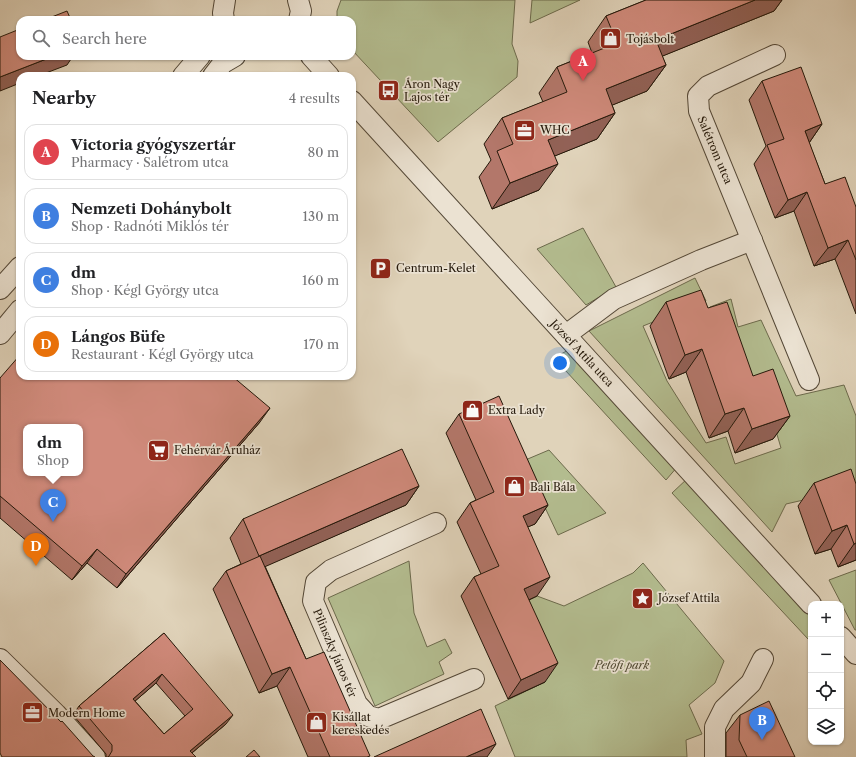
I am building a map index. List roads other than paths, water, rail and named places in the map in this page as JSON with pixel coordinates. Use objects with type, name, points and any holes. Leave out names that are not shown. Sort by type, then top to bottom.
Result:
[{"type":"street","points":[[224,16],[226,0]]},
{"type":"street","name":"Salétrom utca","points":[[774,55],[708,86],[698,96],[698,111],[809,380]]},
{"type":"street","points":[[186,72],[197,60]]},
{"type":"street","points":[[216,72],[223,63],[228,60]]},
{"type":"street","points":[[315,60],[325,72]]},
{"type":"street","name":"József Attila utca","points":[[356,105],[808,601]]},
{"type":"street","points":[[566,335],[614,299],[694,263],[752,240]]},
{"type":"street","points":[[0,289],[16,271]]},
{"type":"street","points":[[0,334],[16,315]]},
{"type":"street","name":"Pilinszky János tér","points":[[436,523],[331,570],[316,582],[313,601],[357,704],[368,716],[379,719],[474,679]]},
{"type":"street","points":[[844,640],[856,654]]},
{"type":"street","points":[[0,659],[56,714],[95,757]]},
{"type":"street","points":[[715,757],[715,727],[724,709],[751,683],[763,659]]},
{"type":"place","name":"Tojásbolt","points":[[610,39]]},
{"type":"place","name":"Victoria gyógyszertár","points":[[583,81]]},
{"type":"place","name":"Áron Nagy Lajos tér","points":[[389,90]]},
{"type":"place","name":"WHC","points":[[525,130]]},
{"type":"place","name":"Centrum-Kelet","points":[[380,268]]},
{"type":"place","name":"Extra Lady","points":[[472,410]]},
{"type":"place","name":"Fehérvár Áruház","points":[[158,450]]},
{"type":"place","name":"Bali Bála","points":[[515,487]]},
{"type":"place","name":"dm","points":[[53,522]]},
{"type":"place","name":"Lángos Büfe","points":[[36,566]]},
{"type":"place","name":"József Attila","points":[[642,598]]},
{"type":"place","name":"Modern Home","points":[[33,713]]},
{"type":"place","name":"Kisállat kereskedés","points":[[316,723]]},
{"type":"place","name":"Nemzeti Dohánybolt","points":[[762,740]]},
{"type":"park label","name":"Petőfi park","points":[[622,665]]}]
